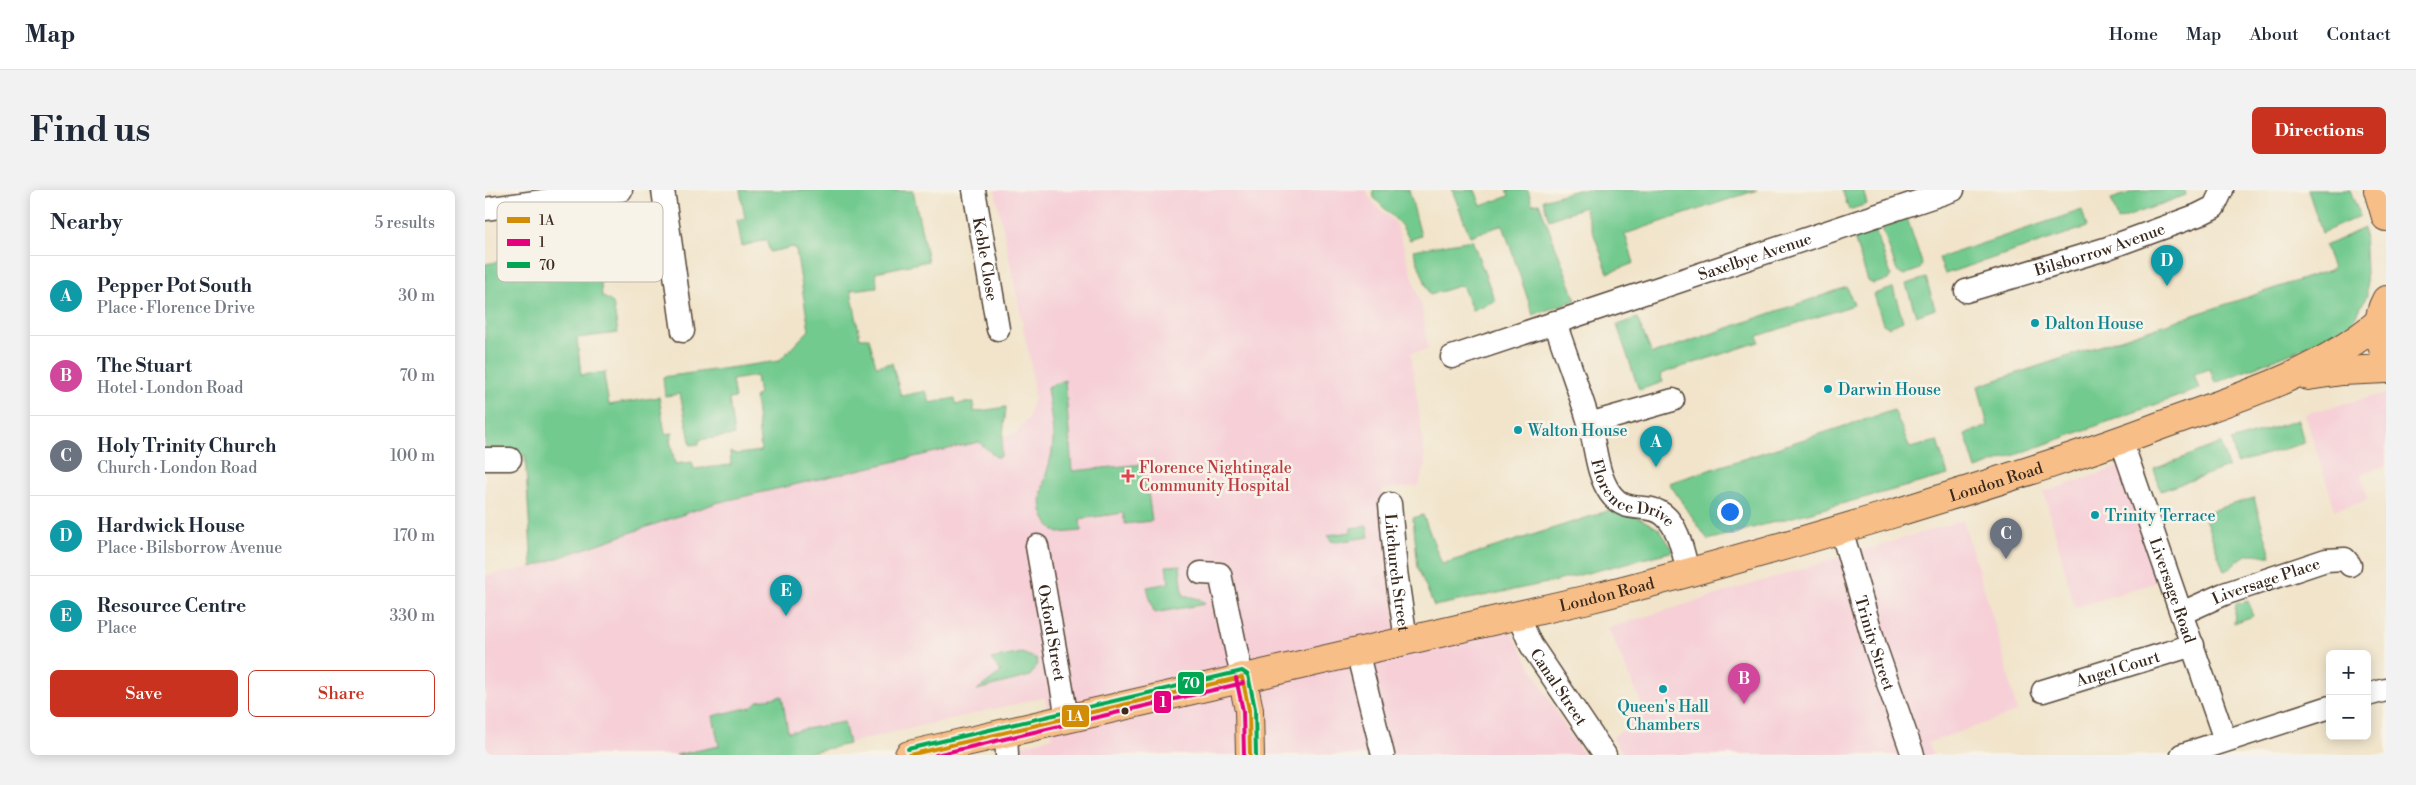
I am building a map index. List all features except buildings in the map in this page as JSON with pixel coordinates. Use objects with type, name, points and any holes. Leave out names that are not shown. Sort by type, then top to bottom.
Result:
[{"type":"main road","points":[[2378,190],[2386,217]]},
{"type":"main road","points":[[2383,311],[2380,338],[2386,356]]},
{"type":"main road","name":"London Road","points":[[909,755],[1007,744],[1067,718],[1518,616],[1689,574],[1991,484],[2121,440],[2289,379],[2349,346],[2383,311]]},
{"type":"main road","name":"London Road","points":[[2289,379],[2343,371],[2386,369]]},
{"type":"main road","points":[[1242,677],[1249,710],[1249,755]]},
{"type":"street","points":[[539,202],[621,190]]},
{"type":"street","points":[[663,190],[683,331]]},
{"type":"street","name":"Keble Close","points":[[974,190],[998,329]]},
{"type":"street","name":"Saxelbye Avenue","points":[[1452,357],[1953,190]]},
{"type":"street","name":"Bilsborrow Avenue","points":[[1966,292],[2105,249],[2198,215],[2213,206],[2222,190]]},
{"type":"street","name":"Florence Drive","points":[[1555,322],[1589,424],[1600,471],[1609,492],[1618,502],[1631,508],[1663,513],[1674,526],[1689,574]]},
{"type":"street","points":[[1589,424],[1673,400]]},
{"type":"street","name":"Liversage Road","points":[[2121,440],[2193,645],[2220,746]]},
{"type":"street","points":[[485,459],[510,458]]},
{"type":"street","name":"Litchurch Street","points":[[1390,504],[1396,571],[1406,640]]},
{"type":"street","name":"Trinity Street","points":[[1841,529],[1876,649],[1913,755]]},
{"type":"street","name":"Oxford Street","points":[[1037,546],[1067,718]]},
{"type":"street","name":"Liversage Place","points":[[2182,613],[2224,594],[2326,560],[2345,559],[2351,565]]},
{"type":"street","points":[[1201,573],[1220,574],[1242,677]]},
{"type":"street","name":"Canal Street","points":[[1518,616],[1531,645],[1605,755]]},
{"type":"street","name":"Angel Court","points":[[2043,691],[2193,645]]},
{"type":"street","points":[[1357,651],[1383,755]]},
{"type":"street","points":[[2371,694],[2386,690]]},
{"type":"street","points":[[2182,755],[2220,746],[2326,708]]},
{"type":"shaded area","name":"Florence Nightingale Community Hospital","points":[[995,190],[1367,190],[1367,194],[1378,208],[1396,223],[1422,308],[1428,350],[1411,353],[1426,465],[1418,486],[1382,490],[1399,654],[1510,630],[1567,730],[1584,755],[1020,755],[1018,747],[1053,737],[1045,697],[797,755],[485,755],[485,576],[532,567],[716,503],[1016,433],[1028,418],[1034,397],[1031,365]]},
{"type":"shaded area","points":[[2386,393],[2386,466],[2361,474],[2368,500],[2335,510],[2305,414]]},
{"type":"shaded area","points":[[2126,465],[2164,580],[2075,608],[2044,492]]},
{"type":"shaded area","points":[[1963,520],[1999,638],[2017,712],[1927,743],[1934,755],[1624,755],[1612,737],[1630,726],[1625,715],[1642,705],[1608,628]]},
{"type":"green space","points":[[740,190],[913,191],[928,261],[876,272],[877,287],[851,290],[860,338],[869,338],[876,366],[892,363],[901,396],[926,391],[930,403],[955,398],[956,404],[974,402],[974,412],[1006,407],[1001,456],[996,457],[979,442],[716,503],[532,567],[525,455],[510,459],[485,457],[485,264],[497,262],[497,282],[601,282],[602,296],[613,303],[618,333],[577,338],[581,375],[606,372],[604,376],[609,405],[659,397],[665,434],[673,433],[670,440],[675,464],[692,462],[694,469],[731,465],[730,452],[737,454],[761,451],[755,396],[759,395],[756,376],[732,380],[735,398],[729,399],[734,435],[699,440],[699,444],[691,445],[680,394],[665,396],[663,377],[779,361],[809,330],[796,250],[793,247],[770,252],[766,240],[742,246],[737,220],[745,219]]},
{"type":"green space","points":[[1373,190],[1409,190],[1421,236],[1410,240],[1401,225],[1374,198]]},
{"type":"green space","points":[[1452,190],[1475,190],[1481,206],[1509,196],[1507,190],[1528,190],[1532,204],[1539,203],[1576,300],[1533,315],[1503,225],[1470,236]]},
{"type":"green space","points":[[1577,190],[1757,190],[1625,234],[1634,263],[1608,273],[1584,207],[1549,220],[1543,200]]},
{"type":"green space","points":[[1842,190],[1863,190],[1867,204],[1849,210]]},
{"type":"green space","points":[[2139,190],[2184,190],[2186,195],[2118,220],[2111,199]]},
{"type":"green space","points":[[2308,190],[2350,190],[2360,216],[2322,233]]},
{"type":"green space","points":[[2082,210],[2087,227],[1945,274],[1939,258]]},
{"type":"green space","points":[[1907,218],[1922,263],[1920,269],[1904,275],[1897,271],[1882,228]]},
{"type":"green space","points":[[2364,228],[2367,295],[2350,329],[2215,383],[2210,369],[2194,374],[2199,389],[1976,469],[1965,434],[1988,426],[1978,386],[2333,269],[2325,246]]},
{"type":"green space","points":[[1875,230],[1891,275],[1888,280],[1873,284],[1868,281],[1854,238]]},
{"type":"green space","points":[[1472,240],[1495,301],[1472,310],[1462,285],[1430,295],[1413,250]]},
{"type":"green space","points":[[1926,278],[1935,309],[1916,316],[1906,284]]},
{"type":"green space","points":[[1847,287],[1854,305],[1758,336],[1759,342],[1660,374],[1663,382],[1639,390],[1617,325],[1637,318],[1652,354]]},
{"type":"green space","points":[[1893,288],[1903,321],[1889,327],[1883,324],[1874,294]]},
{"type":"green space","points":[[1065,380],[1072,471],[1144,464],[1152,521],[1125,524],[1123,513],[1080,519],[1081,531],[1058,533],[1048,523],[1043,513],[1041,502],[1053,441],[1047,387]]},
{"type":"green space","points":[[1894,410],[1910,448],[1937,441],[1948,475],[1708,540],[1669,483]]},
{"type":"green space","points":[[2298,420],[2304,443],[2237,463],[2231,441]]},
{"type":"green space","points":[[2221,443],[2228,467],[2161,491],[2154,469]]},
{"type":"green space","points":[[2254,498],[2271,556],[2247,555],[2224,571],[2203,513]]},
{"type":"green space","points":[[1620,507],[1659,529],[1674,551],[1552,582],[1434,606],[1418,568],[1413,518],[1423,515],[1442,564]]},
{"type":"green space","points":[[1367,526],[1369,537],[1337,542],[1331,541],[1328,535],[1351,532],[1351,528]]},
{"type":"green space","points":[[1180,565],[1183,595],[1200,599],[1205,604],[1154,613],[1147,587],[1169,583],[1166,566]]},
{"type":"green space","points":[[2248,601],[2253,616],[2234,623],[2236,604]]},
{"type":"green space","points":[[1022,653],[1037,659],[1038,664],[1030,676],[977,690],[1001,672],[991,659]]},
{"type":"green space","points":[[782,696],[788,732],[844,722],[849,744],[797,755],[676,755],[719,746],[713,716],[751,707],[757,701]]},
{"type":"transit line","name":"70","points":[[908,749],[1242,671],[1248,675],[1255,709],[1256,755]]},
{"type":"transit line","name":"1A","points":[[1242,677],[1249,710],[1250,755]]},
{"type":"transit line","name":"1A","points":[[909,755],[1242,677]]},
{"type":"transit line","name":"1","points":[[1236,678],[1243,711],[1244,755]]},
{"type":"transit line","name":"1","points":[[936,755],[1243,683]]},
{"type":"place","name":"Hardwick House","points":[[2167,286]]},
{"type":"place","name":"Dalton House","points":[[2035,323]]},
{"type":"place","name":"Darwin House","points":[[1828,389]]},
{"type":"place","name":"Walton House","points":[[1518,430]]},
{"type":"place","name":"Pepper Pot South","points":[[1656,467]]},
{"type":"place","name":"Florence Nightingale Community Hospital","points":[[1128,476]]},
{"type":"place","name":"Trinity Terrace","points":[[2095,515]]},
{"type":"place","name":"Holy Trinity Church","points":[[2006,559]]},
{"type":"place","name":"Resource Centre","points":[[786,616]]},
{"type":"place","name":"Queen's Hall Chambers","points":[[1663,689]]},
{"type":"place","name":"The Stuart","points":[[1744,704]]}]
